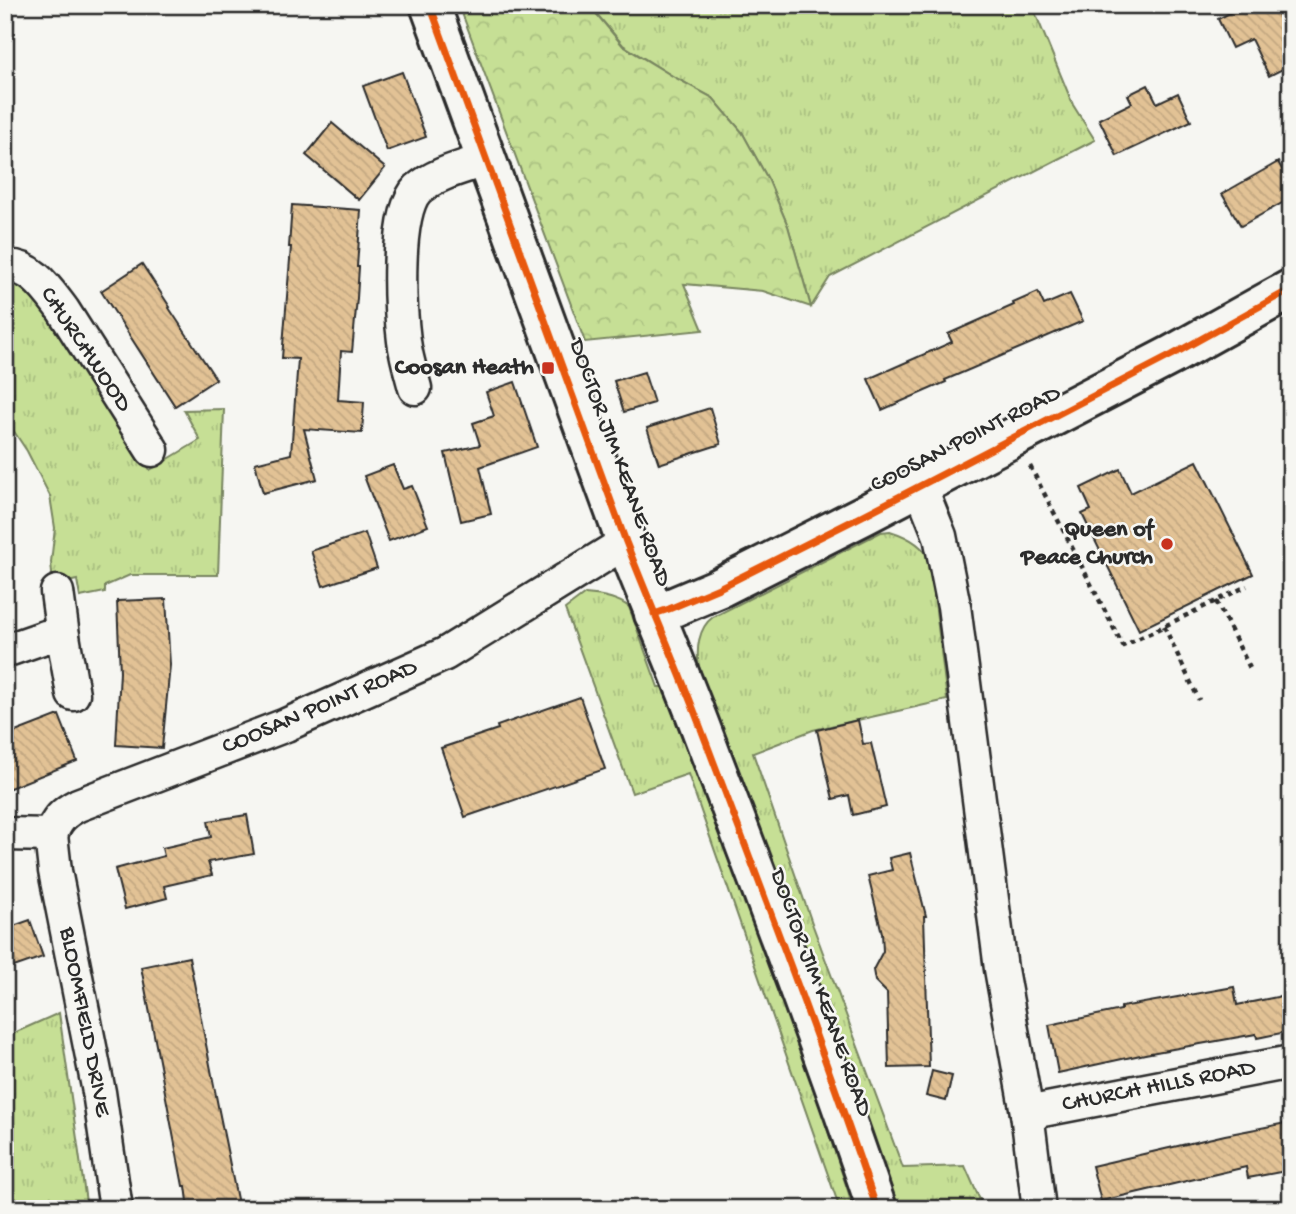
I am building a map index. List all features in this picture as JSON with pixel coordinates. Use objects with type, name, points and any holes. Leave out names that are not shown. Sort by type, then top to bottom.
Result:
[{"type":"street","name":"DOCTOR JIM KEANE ROAD","points":[[430,5],[626,542],[702,731],[785,952],[877,1209]]},
{"type":"street","points":[[415,388],[404,341],[402,306],[402,236],[410,201],[416,191],[440,176],[487,159]]},
{"type":"street","name":"CHURCHWOOD","points":[[5,267],[13,266],[29,273],[47,289],[152,450]]},
{"type":"street","name":"COOSAN POINT ROAD","points":[[654,614],[719,588],[920,486],[1172,355],[1291,289]]},
{"type":"street","points":[[920,486],[943,546],[954,606],[1001,969],[1027,1112],[1039,1209]]},
{"type":"street","name":"COOSAN POINT ROAD","points":[[51,835],[60,818],[78,805],[286,724],[444,654],[626,542]]},
{"type":"street","points":[[57,592],[73,694]]},
{"type":"street","points":[[5,651],[45,637],[63,636]]},
{"type":"street","points":[[5,834],[51,835]]},
{"type":"street","name":"BLOOMFIELD DRIVE","points":[[51,835],[55,871],[99,1092],[116,1209]]},
{"type":"street","name":"CHURCH HILLS ROAD","points":[[1027,1112],[1291,1062]]},
{"type":"path","points":[[1015,437],[1123,646],[1247,586]]},
{"type":"path","points":[[1216,601],[1252,672]]},
{"type":"path","points":[[1164,626],[1199,700]]},
{"type":"green space","points":[[459,5],[589,5],[623,46],[713,98],[742,132],[769,181],[788,226],[811,307],[763,291],[684,284],[703,330],[585,342]]},
{"type":"green space","points":[[589,5],[1032,5],[1073,105],[1095,140],[830,277],[811,307],[788,226],[769,181],[742,132],[713,98],[623,45]]},
{"type":"green space","points":[[18,284],[41,300],[150,470],[200,440],[184,410],[224,409],[218,575],[130,575],[105,586],[105,592],[80,597],[77,580],[53,585],[51,562],[55,528],[50,496],[27,451],[5,418],[5,285]]},
{"type":"green space","points":[[890,531],[914,542],[930,561],[947,700],[813,730],[753,753],[813,926],[903,1168],[965,1166],[984,1209],[896,1209],[866,1117],[699,667],[699,640],[704,627],[713,617],[881,532]]},
{"type":"green space","points":[[585,594],[608,597],[629,607],[658,687],[663,687],[776,984],[854,1209],[840,1209],[688,774],[632,793],[565,609]]},
{"type":"green space","points":[[59,1013],[87,1209],[5,1209],[5,1037]]},
{"type":"building","points":[[1245,5],[1274,5],[1291,40],[1291,65],[1269,76],[1251,39],[1232,48],[1218,19]]},
{"type":"building","points":[[402,72],[426,137],[387,151],[363,86]]},
{"type":"building","points":[[1148,85],[1157,103],[1178,93],[1191,121],[1117,156],[1099,119],[1132,103],[1128,95]]},
{"type":"building","points":[[332,123],[385,168],[359,200],[306,155]]},
{"type":"building","points":[[1278,162],[1291,185],[1291,198],[1241,226],[1222,194]]},
{"type":"building","points":[[292,205],[361,210],[352,352],[341,351],[338,400],[364,402],[362,433],[304,429],[317,479],[263,493],[255,463],[291,454],[298,359],[282,358]]},
{"type":"building","points":[[142,264],[216,379],[175,406],[101,291]]},
{"type":"building","points":[[1038,292],[1044,305],[1070,294],[1083,321],[882,410],[868,379],[952,342],[948,334]]},
{"type":"building","points":[[644,372],[654,403],[624,412],[614,381]]},
{"type":"building","points":[[515,382],[537,447],[480,467],[491,514],[461,521],[445,453],[480,445],[473,423],[494,416],[486,392]]},
{"type":"building","points":[[710,408],[721,444],[659,464],[647,428]]},
{"type":"building","name":"Queen of Peace Church","points":[[1197,461],[1253,574],[1139,630],[1082,514],[1091,510],[1081,488],[1120,469],[1131,493]]},
{"type":"building","points":[[393,465],[403,489],[412,486],[428,526],[389,541],[364,476]]},
{"type":"building","points":[[365,533],[377,568],[323,586],[311,551]]},
{"type":"building","points":[[166,599],[170,665],[162,748],[116,745],[120,672],[117,601]]},
{"type":"building","points":[[580,697],[605,769],[465,817],[441,748]]},
{"type":"building","points":[[59,715],[77,761],[5,790],[5,736]]},
{"type":"building","points":[[858,720],[863,744],[871,743],[886,807],[853,815],[849,795],[833,799],[817,730]]},
{"type":"building","points":[[247,815],[254,854],[208,862],[212,875],[164,886],[167,898],[125,909],[115,869],[164,856],[162,848],[211,837],[208,821]]},
{"type":"building","points":[[910,853],[926,916],[929,1067],[889,1068],[887,993],[875,981],[873,970],[883,951],[882,933],[868,876],[892,870],[889,858]]},
{"type":"building","points":[[30,920],[43,957],[5,970],[5,929]]},
{"type":"building","points":[[189,957],[239,1209],[189,1209],[186,1186],[183,1186],[141,967]]},
{"type":"building","points":[[1234,987],[1237,1005],[1277,997],[1291,991],[1291,1031],[1257,1038],[1256,1034],[1145,1054],[1058,1073],[1049,1025],[1121,1010],[1121,1007]]},
{"type":"building","points":[[932,1071],[952,1076],[946,1101],[926,1096]]},
{"type":"building","points":[[1291,1122],[1291,1170],[1248,1178],[1246,1167],[1101,1201],[1092,1166]]},
{"type":"cycle path","points":[[430,5],[626,542],[694,710],[792,971],[877,1209]]},
{"type":"cycle path","points":[[654,614],[719,588],[862,516],[1172,355],[1291,289]]},
{"type":"place","name":"Coosan Heath","points":[[548,368]]},
{"type":"place","name":"Queen of Peace Church","points":[[1167,544]]}]
